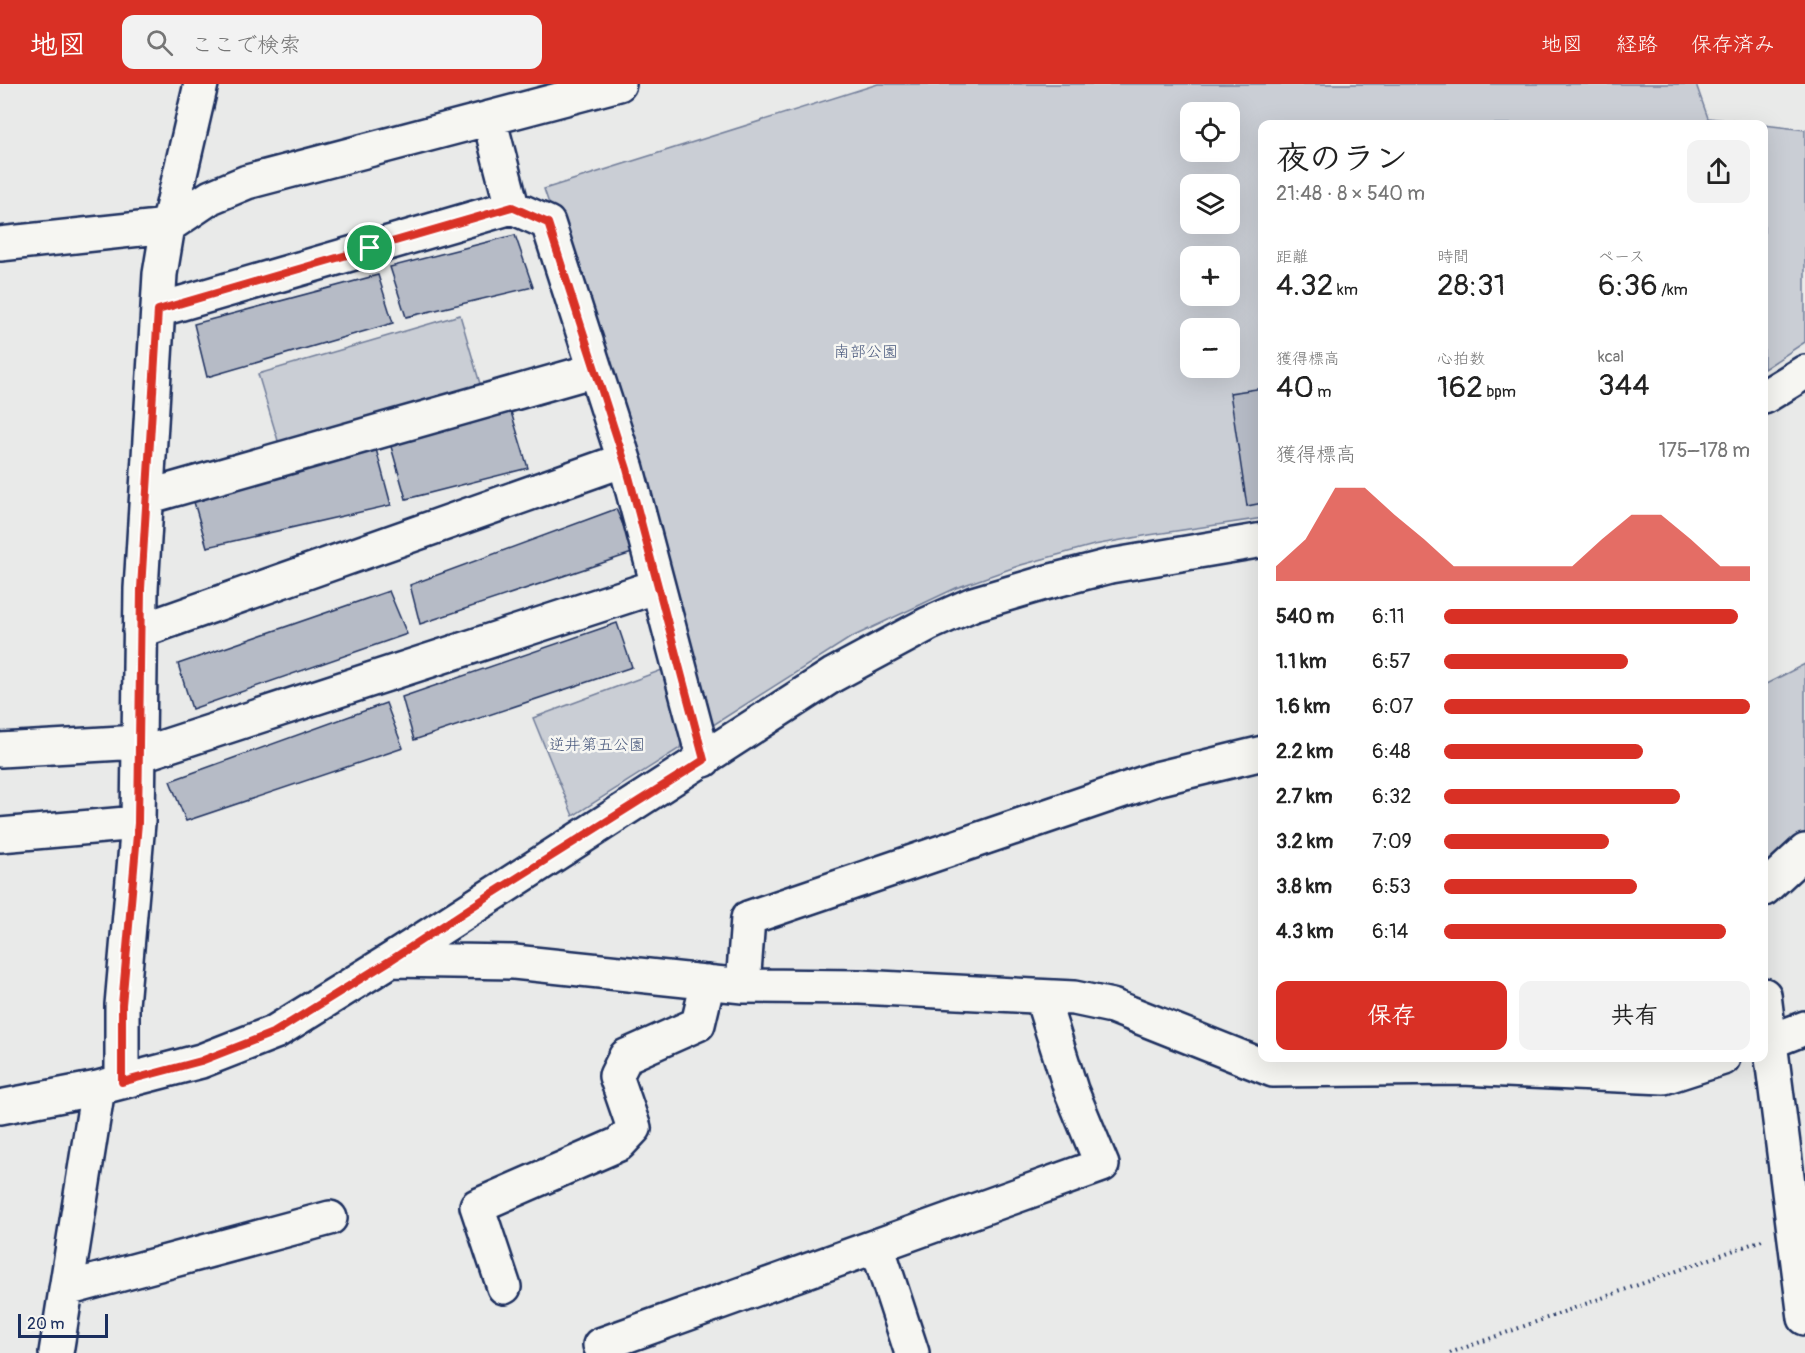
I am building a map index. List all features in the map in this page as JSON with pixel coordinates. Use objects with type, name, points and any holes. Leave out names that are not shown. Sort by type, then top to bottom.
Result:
[{"type":"street","points":[[56,1353],[66,1289],[110,1085],[122,1005],[138,823],[141,589],[160,274],[168,226],[201,84]]},
{"type":"street","points":[[0,244],[168,226],[211,198],[247,182],[619,84]]},
{"type":"street","points":[[489,118],[512,207]]},
{"type":"street","points":[[158,310],[512,207],[548,223],[624,460],[704,760]]},
{"type":"street","points":[[147,497],[595,370]]},
{"type":"street","points":[[1768,395],[1805,372]]},
{"type":"street","points":[[140,631],[624,460]]},
{"type":"street","points":[[0,1107],[110,1085],[201,1061],[275,1032],[704,760],[833,675],[928,624],[973,604],[1110,566],[1258,541]]},
{"type":"street","points":[[0,750],[139,748],[658,586]]},
{"type":"street","points":[[743,986],[748,918],[1156,778],[1258,754]]},
{"type":"street","points":[[0,835],[138,823]]},
{"type":"street","points":[[1768,885],[1805,851]]},
{"type":"street","points":[[391,960],[514,962],[743,986],[860,987],[1074,998],[1112,1006],[1273,1070],[1462,1068],[1664,1077],[1711,1062]]},
{"type":"street","points":[[504,1287],[477,1206],[619,1144],[634,1128],[616,1076],[626,1056],[698,1024],[708,982]]},
{"type":"street","points":[[603,1353],[600,1345],[1102,1165],[1071,1090],[1042,998]]},
{"type":"street","points":[[1768,1043],[1805,1028]]},
{"type":"street","points":[[1768,1050],[1805,1318]]},
{"type":"street","points":[[66,1289],[330,1218]]},
{"type":"street","points":[[877,1246],[912,1353]]},
{"type":"path","points":[[1453,1352],[1794,1229]]},
{"type":"green space","name":"南部公園","points":[[878,84],[1696,84],[1708,118],[1727,120],[1258,120],[1258,519],[1094,545],[1021,565],[956,588],[850,638],[710,727],[632,447],[544,189]]},
{"type":"green space","points":[[1768,125],[1805,130],[1805,342],[1768,366]]},
{"type":"green space","points":[[460,315],[483,394],[282,454],[258,374]]},
{"type":"green space","points":[[1805,664],[1805,834],[1768,868],[1768,683]]},
{"type":"green space","name":"逆井第五公園","points":[[670,667],[686,725],[680,748],[573,816],[533,718]]},
{"type":"building","points":[[515,235],[533,287],[406,317],[390,267]]},
{"type":"building","points":[[378,275],[393,323],[207,377],[194,324]]},
{"type":"building","points":[[1258,389],[1258,504],[1247,506],[1230,393]]},
{"type":"building","points":[[511,412],[528,468],[406,499],[390,443]]},
{"type":"building","points":[[376,449],[391,505],[207,547],[194,502]]},
{"type":"building","points":[[616,509],[635,552],[420,624],[410,585]]},
{"type":"building","points":[[389,591],[407,634],[192,709],[178,664]]},
{"type":"building","points":[[617,623],[632,667],[414,740],[402,697]]},
{"type":"building","points":[[386,703],[403,748],[186,821],[170,781]]},
{"type":"route","points":[[512,207],[548,223],[627,469],[704,760],[275,1032],[201,1061],[122,1082],[122,1005],[138,823],[141,589],[158,310],[370,248],[512,207]]}]
